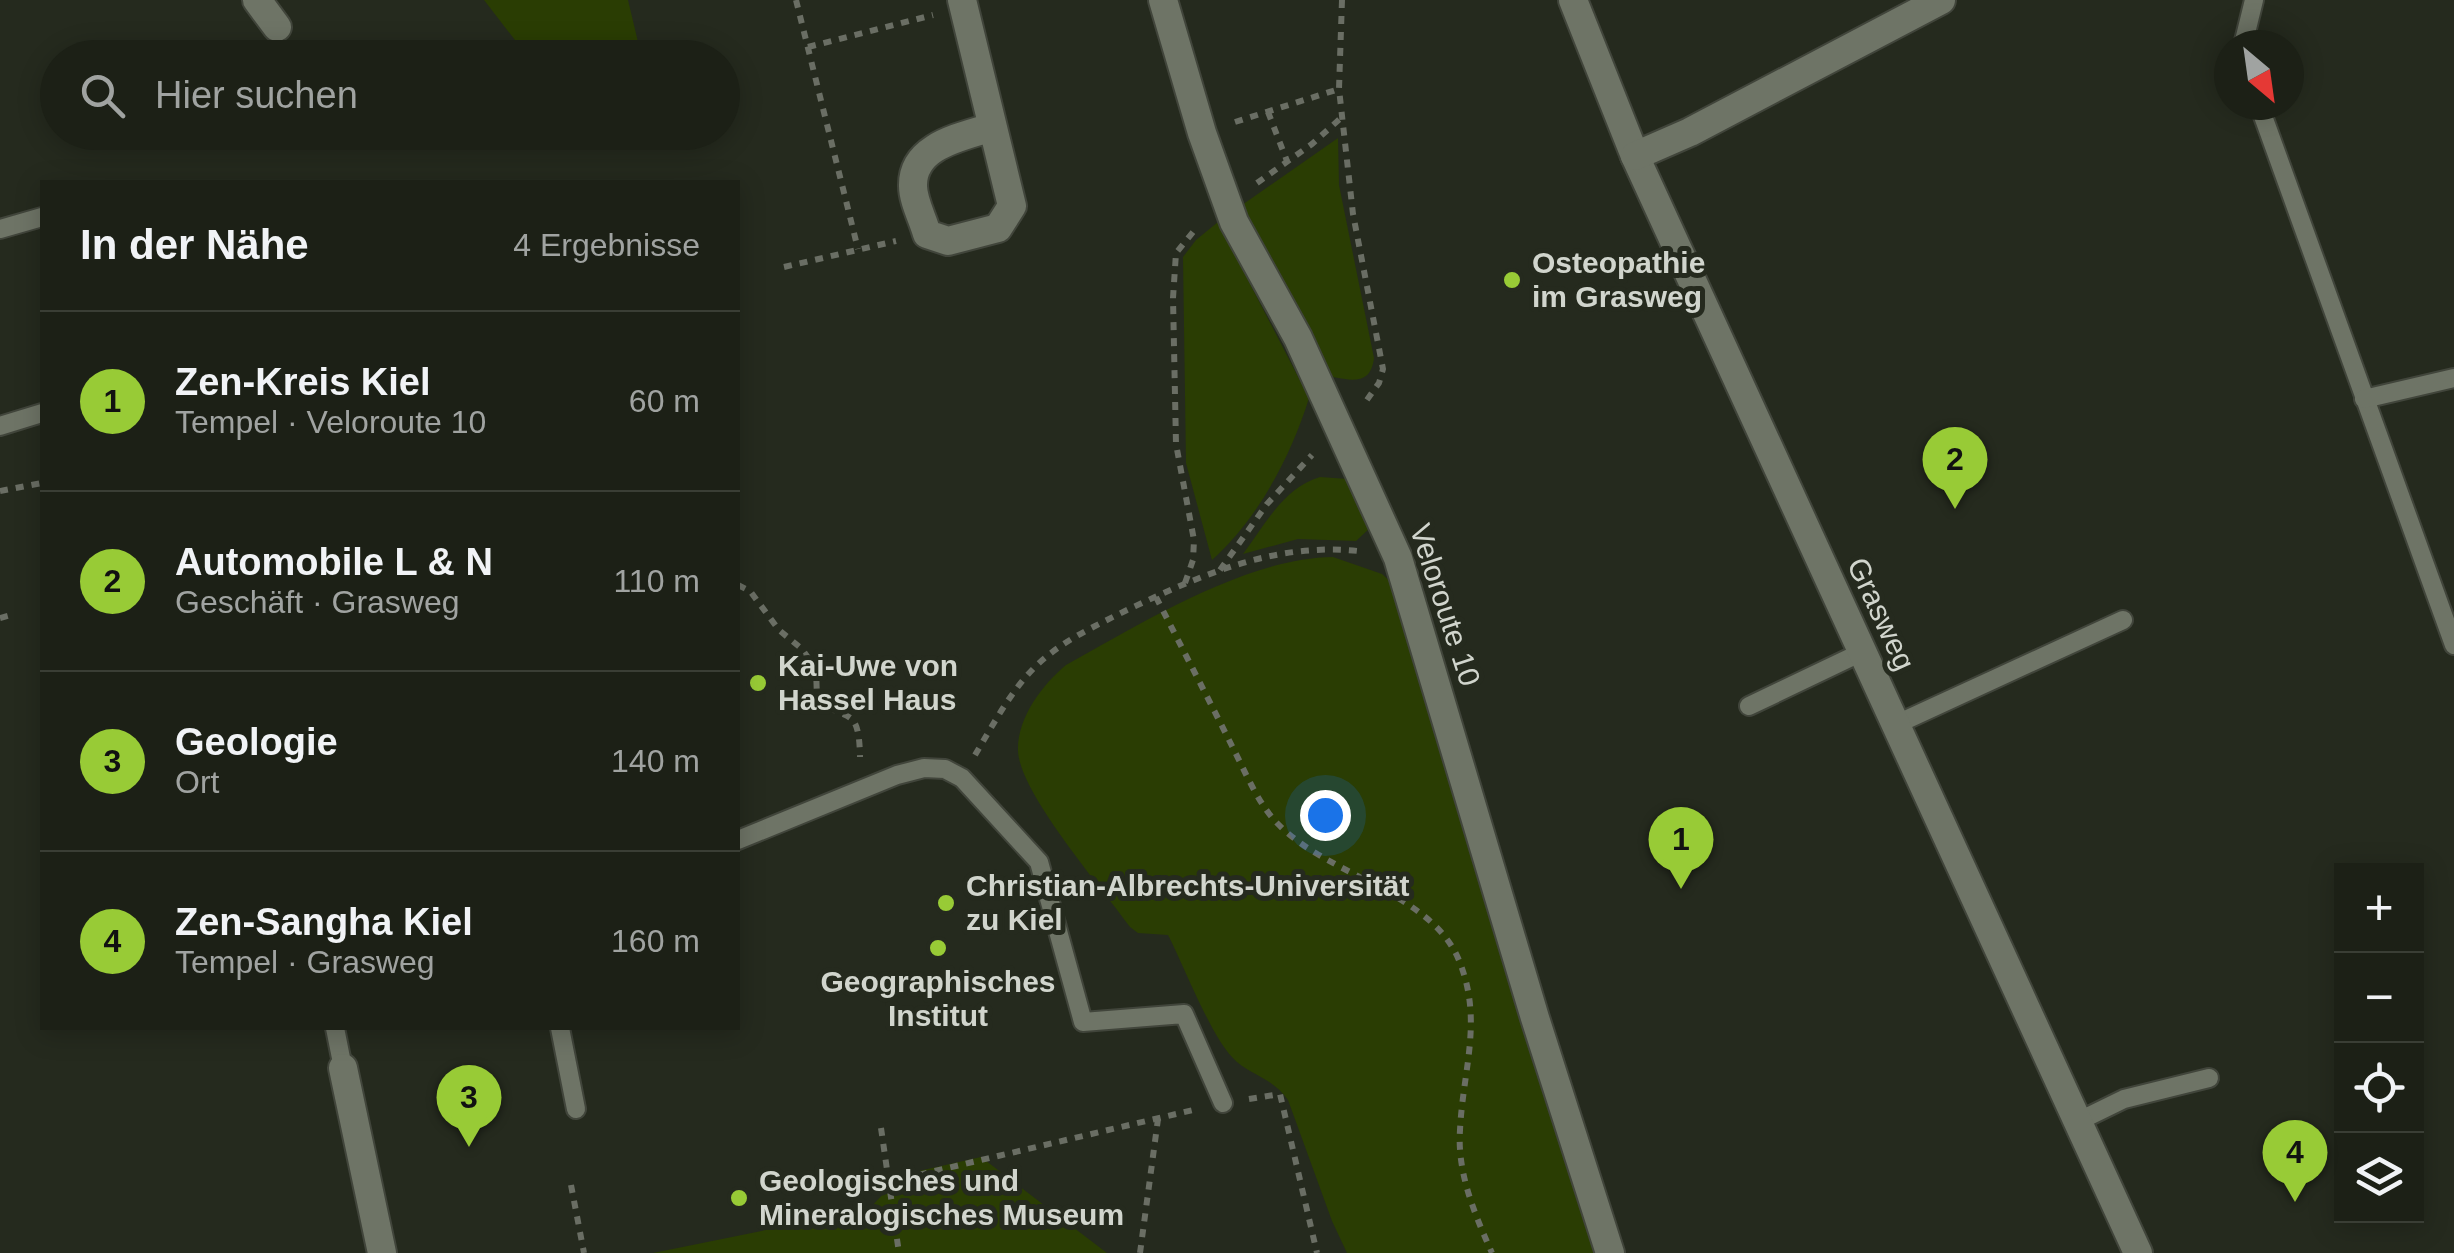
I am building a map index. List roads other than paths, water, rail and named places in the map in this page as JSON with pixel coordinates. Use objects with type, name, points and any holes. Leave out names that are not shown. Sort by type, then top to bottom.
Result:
[{"type":"street","points":[[257,0],[277,26]]},
{"type":"street","name":"Veloroute 10","points":[[1163,0],[1202,133],[1243,244],[1306,356],[1398,558],[1535,1018],[1610,1253]]},
{"type":"street","name":"Grasweg","points":[[1573,0],[1636,156],[2138,1253]]},
{"type":"street","points":[[1636,156],[1941,0]]},
{"type":"street","points":[[962,4],[1012,206],[998,228],[948,242],[927,234],[913,186],[918,164],[937,146],[992,127]]},
{"type":"street","points":[[343,1068],[382,1253]]},
{"type":"lane","points":[[2247,30],[2254,0]]},
{"type":"lane","points":[[2264,120],[2454,645]]},
{"type":"lane","points":[[0,229],[40,218]]},
{"type":"lane","points":[[2364,400],[2454,378]]},
{"type":"lane","points":[[0,426],[40,414]]},
{"type":"lane","points":[[1897,724],[2122,620]]},
{"type":"lane","points":[[1749,706],[1862,652]]},
{"type":"lane","points":[[740,839],[861,788],[924,768],[945,770],[962,778],[1039,862],[1083,1022],[1184,1014],[1224,1103]]},
{"type":"lane","points":[[335,1030],[343,1068]]},
{"type":"lane","points":[[560,1030],[576,1109]]},
{"type":"lane","points":[[2079,1120],[2124,1098],[2210,1078]]},
{"type":"place","name":"Osteopathie im Grasweg","points":[[1512,280]]},
{"type":"place","name":"Automobile L & N","points":[[1955,509]]},
{"type":"place","name":"Kai-Uwe von Hassel Haus","points":[[758,683]]},
{"type":"place","name":"Zen-Kreis Kiel","points":[[1681,889]]},
{"type":"place","name":"Christian-Albrechts-Universität zu Kiel","points":[[946,903]]},
{"type":"place","name":"Geographisches Institut","points":[[938,948]]},
{"type":"place","name":"Geologie","points":[[469,1147]]},
{"type":"place","name":"Geologisches und Mineralogisches Museum","points":[[739,1198]]},
{"type":"place","name":"Zen-Sangha Kiel","points":[[2295,1202]]}]
